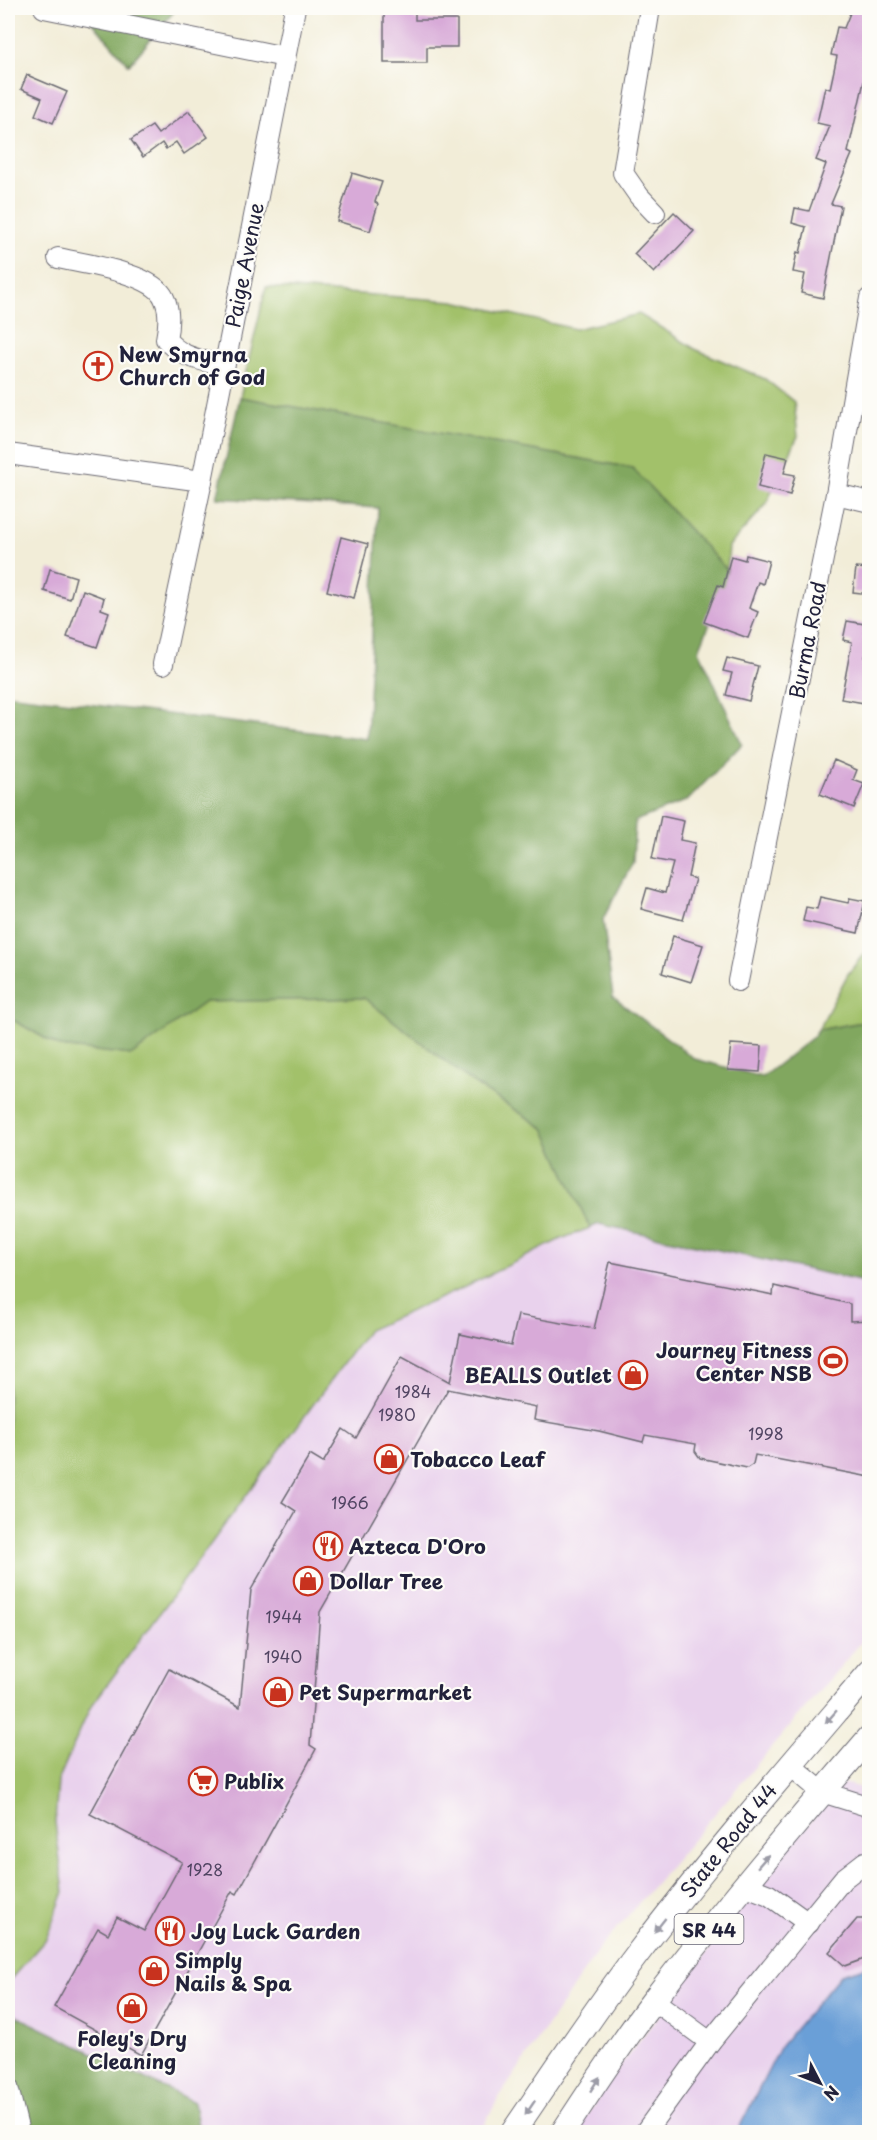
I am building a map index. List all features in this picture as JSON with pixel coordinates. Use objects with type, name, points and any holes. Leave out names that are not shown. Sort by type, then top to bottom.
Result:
[{"type":"main road","name":"State Road 44","points":[[513,2133],[568,2050],[637,1954],[711,1860],[870,1672]]},
{"type":"main road","name":"State Road 44","points":[[563,2133],[653,2000],[744,1885],[870,1737]]},
{"type":"street","points":[[44,8],[285,57]]},
{"type":"street","name":"Paige Avenue","points":[[163,664],[202,481],[295,8]]},
{"type":"street","points":[[650,8],[623,173],[639,196],[655,213]]},
{"type":"street","points":[[58,258],[138,277],[155,286],[164,296],[169,325],[166,339],[171,346],[182,355],[224,366]]},
{"type":"street","name":"Burma Road","points":[[738,981],[836,494],[870,298]]},
{"type":"street","points":[[8,454],[202,481]]},
{"type":"street","points":[[836,494],[870,502]]},
{"type":"street","points":[[790,1765],[822,1792],[870,1807]]},
{"type":"street","points":[[645,2133],[710,2042],[843,1880],[865,1862],[870,1862]]},
{"type":"street","points":[[744,1885],[769,1895],[808,1923]]},
{"type":"street","points":[[653,2000],[710,2042]]},
{"type":"street","points":[[8,2087],[18,2133]]},
{"type":"shaded area","points":[[599,1224],[869,1283],[869,1633],[597,1952],[498,2099],[480,2132],[199,2132],[194,2102],[8,2012],[8,1982],[46,1939],[64,1893],[55,1822],[58,1781],[90,1708],[368,1330],[465,1287],[561,1239]]},
{"type":"shaded area","points":[[843,1783],[869,1790],[869,1966],[841,1974],[753,2103],[737,2132],[575,2132],[623,2062],[780,1857]]},
{"type":"green space","points":[[80,8],[177,8],[129,65]]},
{"type":"green space","points":[[266,287],[454,301],[575,329],[639,314],[695,349],[765,379],[794,402],[798,436],[765,506],[729,546],[727,570],[632,468],[240,397]]},
{"type":"green space","points":[[240,397],[632,468],[727,570],[725,586],[699,650],[742,744],[688,800],[635,821],[633,862],[603,919],[613,997],[695,1059],[762,1077],[813,1037],[818,1030],[869,1021],[869,1283],[599,1224],[590,1228],[544,1128],[476,1085],[364,998],[205,1002],[132,1055],[60,1047],[8,1017],[8,694],[367,739],[378,508],[217,498]]},
{"type":"green space","points":[[869,947],[869,1021],[818,1030],[848,974]]},
{"type":"green space","points":[[364,998],[476,1085],[544,1128],[590,1228],[561,1239],[465,1287],[368,1330],[90,1708],[58,1781],[55,1822],[64,1892],[46,1939],[8,1982],[8,1017],[60,1047],[132,1055],[205,1002]]},
{"type":"green space","points":[[8,2012],[194,2102],[199,2132],[8,2132]]},
{"type":"water","points":[[869,1966],[869,2132],[737,2132],[781,2046],[841,1974]]},
{"type":"building","points":[[384,8],[415,8],[415,20],[457,20],[457,47],[427,47],[427,63],[384,63]]},
{"type":"building","points":[[852,8],[870,8],[870,78],[865,77],[848,152],[852,154],[831,204],[841,206],[823,298],[801,293],[805,274],[793,272],[806,227],[792,223],[795,208],[809,211],[826,164],[816,160],[830,126],[817,123],[825,87],[830,89],[837,56],[831,55],[837,27],[844,28]]},
{"type":"building","points":[[27,75],[67,92],[53,123],[35,115],[42,98],[21,89]]},
{"type":"building","points":[[189,111],[208,137],[184,154],[176,142],[166,149],[162,143],[143,157],[131,140],[152,126],[158,134]]},
{"type":"building","points":[[352,173],[382,182],[375,202],[378,204],[370,231],[337,221]]},
{"type":"building","points":[[674,212],[694,231],[654,273],[634,254]]},
{"type":"building","points":[[766,453],[788,458],[784,473],[795,475],[790,495],[758,487]]},
{"type":"building","points":[[341,537],[368,544],[354,598],[327,591]]},
{"type":"building","points":[[746,555],[769,561],[763,584],[758,582],[749,608],[758,612],[748,638],[704,622],[718,585],[723,587],[731,556],[745,560]]},
{"type":"building","points":[[856,568],[870,569],[870,594],[853,592]]},
{"type":"building","points":[[50,569],[76,577],[70,599],[44,591]]},
{"type":"building","points":[[83,590],[104,598],[101,609],[109,612],[97,647],[67,637]]},
{"type":"building","points":[[847,621],[870,625],[870,638],[865,657],[870,658],[870,704],[841,699],[852,642],[843,640]]},
{"type":"building","points":[[727,658],[758,666],[749,701],[726,695],[732,673],[723,671]]},
{"type":"building","points":[[834,760],[857,770],[853,780],[864,784],[854,808],[820,794]]},
{"type":"building","points":[[661,816],[684,821],[680,840],[695,843],[688,877],[695,879],[683,920],[641,909],[647,888],[665,893],[673,863],[652,859]]},
{"type":"building","points":[[820,897],[848,903],[850,898],[865,901],[858,933],[803,921],[806,907],[817,909]]},
{"type":"building","points":[[673,936],[703,945],[691,982],[662,973]]},
{"type":"building","points":[[731,1044],[762,1046],[760,1072],[728,1070]]},
{"type":"building","points":[[610,1262],[773,1295],[774,1286],[850,1304],[850,1321],[870,1320],[870,1477],[755,1455],[753,1464],[747,1468],[700,1458],[695,1451],[696,1444],[645,1435],[643,1442],[599,1431],[534,1420],[536,1407],[448,1389],[320,1612],[310,1745],[316,1749],[237,1894],[232,1891],[141,2055],[54,2007],[98,1928],[108,1934],[117,1917],[144,1931],[182,1862],[90,1814],[169,1669],[240,1707],[251,1590],[296,1511],[282,1502],[310,1455],[323,1463],[343,1429],[356,1438],[402,1356],[450,1382],[460,1334],[511,1345],[518,1315],[594,1329]]},
{"type":"building","points":[[857,1919],[870,1919],[870,1957],[845,1966],[829,1952]]},
{"type":"place","name":"New Smyrna Church of God","points":[[98,366]]},
{"type":"place","name":"Journey Fitness Center NSB","points":[[833,1361]]},
{"type":"place","name":"BEALLS Outlet","points":[[633,1375]]},
{"type":"place","name":"Tobacco Leaf","points":[[389,1459]]},
{"type":"place","name":"Azteca D'Oro","points":[[328,1546]]},
{"type":"place","name":"Dollar Tree","points":[[308,1581]]},
{"type":"place","name":"Pet Supermarket","points":[[278,1692]]},
{"type":"place","name":"Publix","points":[[203,1781]]},
{"type":"place","name":"Joy Luck Garden","points":[[170,1931]]},
{"type":"place","name":"Simply Nails & Spa","points":[[154,1971]]},
{"type":"place","name":"Foley's Dry Cleaning","points":[[132,2008]]}]
